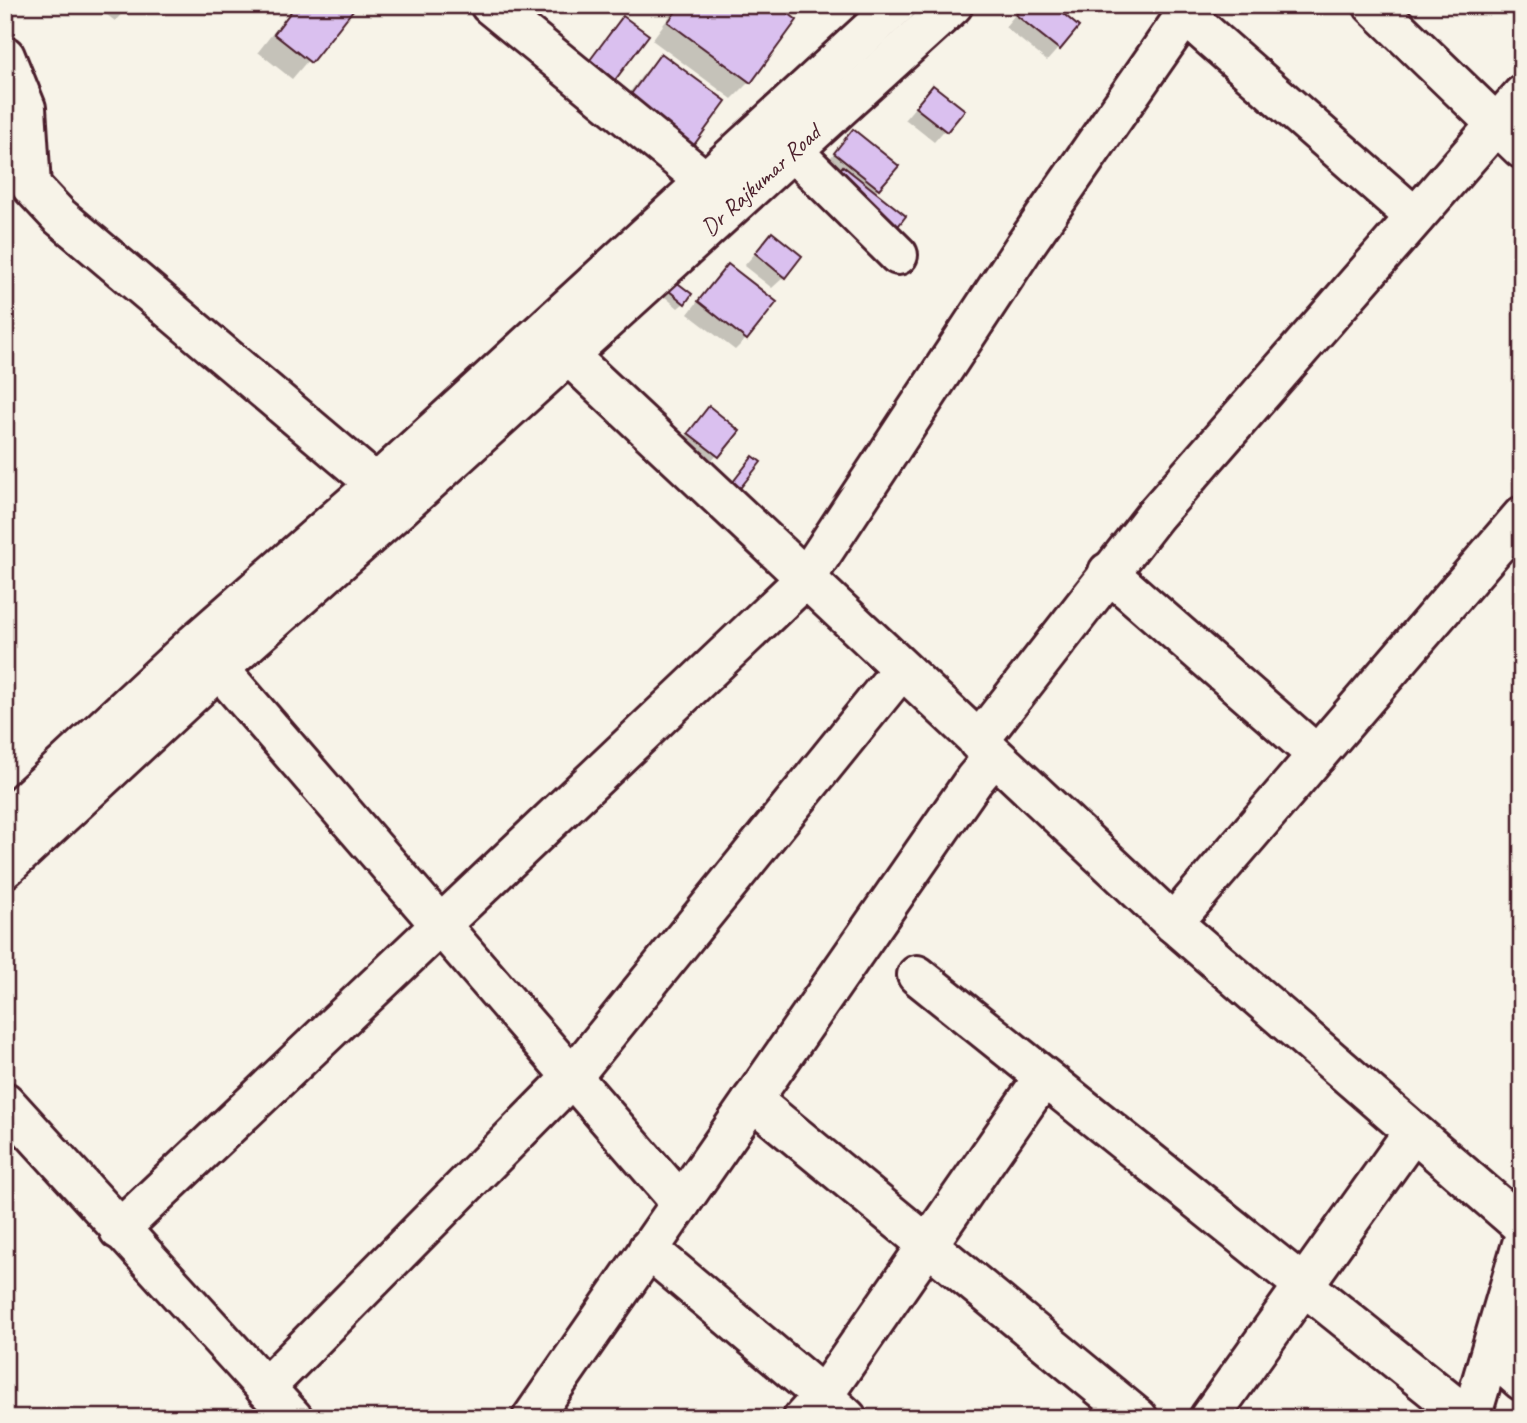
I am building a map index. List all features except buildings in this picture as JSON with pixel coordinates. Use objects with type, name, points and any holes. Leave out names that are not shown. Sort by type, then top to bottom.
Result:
[{"type":"main road","points":[[490,5],[704,180]]},
{"type":"main road","name":"Dr Rajkumar Road","points":[[556,341],[704,180],[897,5]]},
{"type":"main road","name":"Dr Rajkumar Road","points":[[556,341],[793,151],[953,5]]},
{"type":"main road","points":[[1373,5],[1509,137]]},
{"type":"main road","points":[[119,1230],[806,578],[1026,244],[1185,15],[1415,217]]},
{"type":"main road","points":[[5,56],[26,108],[31,186],[59,216],[376,484]]},
{"type":"main road","points":[[532,1418],[974,780],[986,749],[1108,572],[1415,217],[1509,137],[1522,95]]},
{"type":"main road","points":[[793,151],[898,256]]},
{"type":"main road","points":[[5,820],[195,643],[376,484],[556,341]]},
{"type":"main road","points":[[556,341],[901,670],[1173,923],[1522,1226]]},
{"type":"main road","points":[[5,868],[219,669],[556,341]]},
{"type":"main road","points":[[1173,923],[1522,516]]},
{"type":"main road","points":[[1108,572],[1317,755]]},
{"type":"main road","points":[[219,669],[681,1203]]},
{"type":"main road","points":[[265,1388],[572,1077],[901,670]]},
{"type":"main road","points":[[917,975],[1301,1286],[1470,1418],[1522,1244]]},
{"type":"main road","points":[[648,1250],[824,1410],[927,1244],[1043,1078]]},
{"type":"main road","points":[[752,1100],[1138,1418]]},
{"type":"main road","points":[[5,1102],[293,1418]]},
{"type":"main road","points":[[1209,1418],[1413,1132]]},
{"type":"main road","points":[[1491,1354],[1522,1381]]}]
